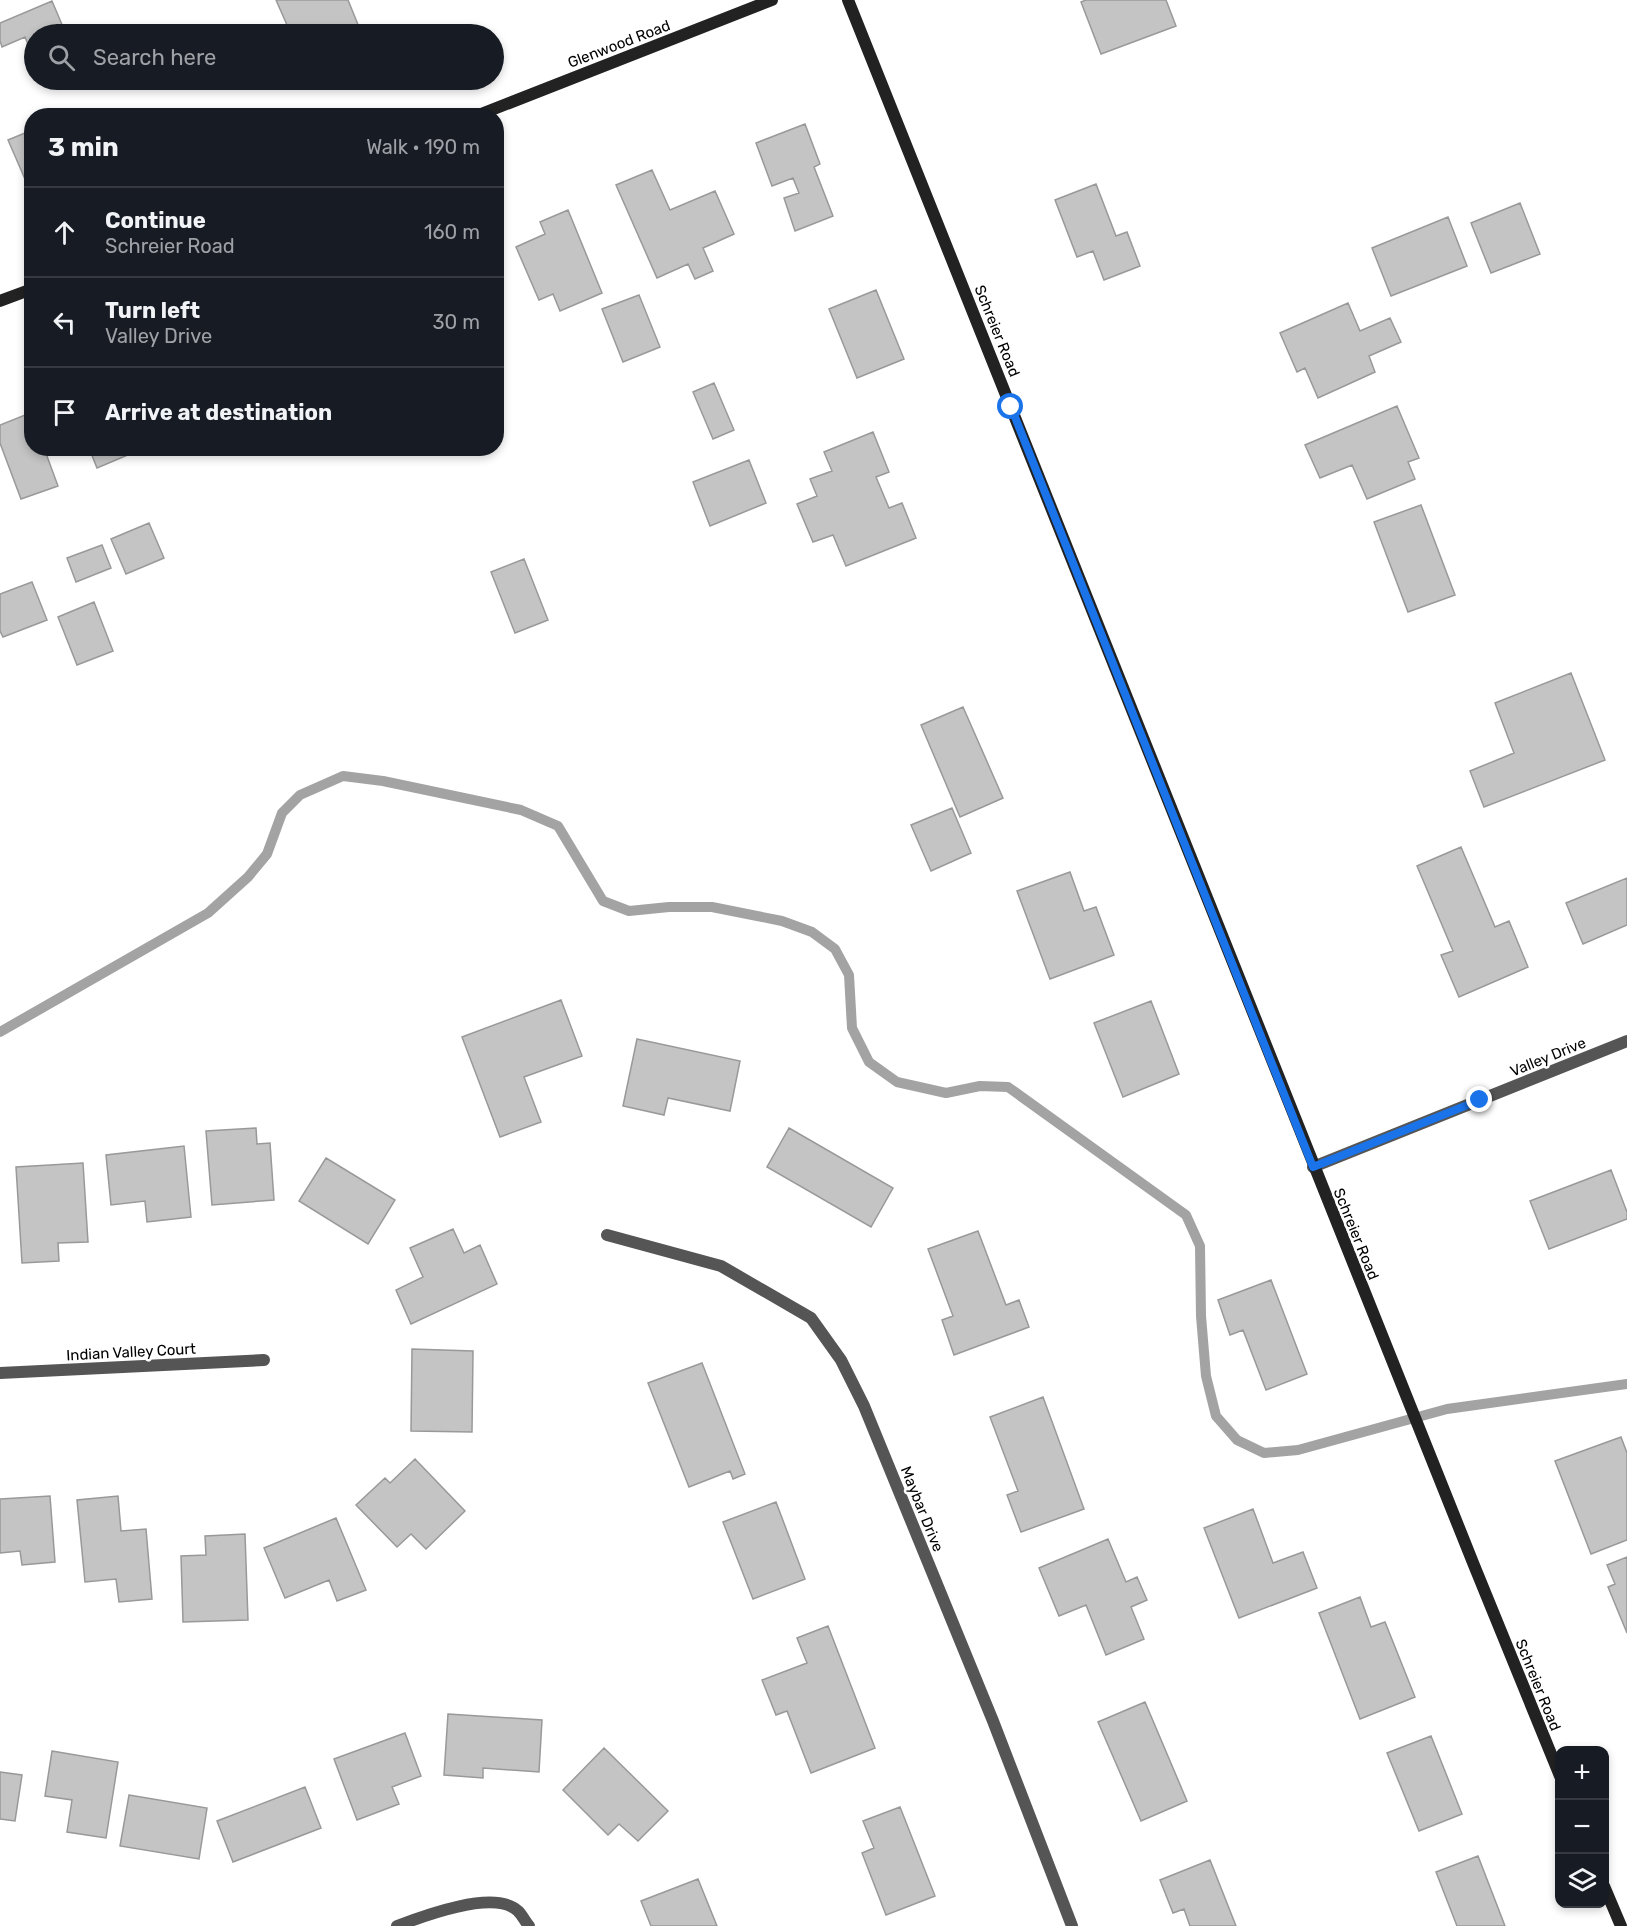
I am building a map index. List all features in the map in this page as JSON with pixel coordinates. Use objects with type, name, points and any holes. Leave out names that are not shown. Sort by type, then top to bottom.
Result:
[{"type":"street","name":"Glenwood Road","points":[[496,108],[772,0]]},
{"type":"street","name":"Schreier Road","points":[[848,0],[1390,1360],[1555,1764]]},
{"type":"street","points":[[0,301],[24,292]]},
{"type":"street","name":"Valley Drive","points":[[1313,1167],[1627,1041]]},
{"type":"street","name":"Maybar Drive","points":[[607,1235],[721,1266],[811,1318],[841,1359],[864,1406],[993,1721],[1072,1926]]},
{"type":"street","name":"Indian Valley Court","points":[[0,1373],[264,1360]]},
{"type":"street","points":[[1609,1896],[1621,1926]]},
{"type":"street","points":[[398,1926],[464,1905],[492,1902],[516,1909],[529,1926]]},
{"type":"building","points":[[276,0],[348,0],[358,24],[287,24]]},
{"type":"building","points":[[1086,0],[1166,0],[1176,26],[1101,54],[1081,2]]},
{"type":"building","points":[[52,1],[62,24],[24,24],[24,37],[2,47],[0,23]]},
{"type":"building","points":[[805,124],[820,164],[814,167],[833,216],[795,231],[784,198],[799,193],[793,178],[772,186],[756,143]]},
{"type":"building","points":[[24,133],[24,177],[8,140]]},
{"type":"building","points":[[652,170],[670,210],[715,191],[734,234],[703,248],[713,271],[695,279],[688,264],[657,278],[616,185]]},
{"type":"building","points":[[1096,184],[1116,236],[1127,232],[1140,266],[1104,280],[1093,251],[1077,257],[1055,200]]},
{"type":"building","points":[[1520,203],[1540,254],[1491,273],[1471,223]]},
{"type":"building","points":[[568,210],[602,293],[560,311],[553,294],[539,300],[516,247],[545,234],[540,222]]},
{"type":"building","points":[[1448,217],[1467,266],[1391,296],[1372,248]]},
{"type":"building","points":[[876,290],[904,359],[857,378],[829,309]]},
{"type":"building","points":[[639,295],[660,347],[623,362],[602,309]]},
{"type":"building","points":[[1348,303],[1360,331],[1390,318],[1401,342],[1369,356],[1375,372],[1318,398],[1305,368],[1297,372],[1280,333]]},
{"type":"building","points":[[714,383],[734,430],[713,439],[693,392]]},
{"type":"building","points":[[1397,406],[1419,458],[1408,462],[1415,479],[1367,499],[1352,465],[1320,478],[1305,445]]},
{"type":"building","points":[[24,415],[24,456],[47,456],[58,486],[21,499],[0,443],[0,425]]},
{"type":"building","points":[[873,432],[889,472],[876,477],[889,508],[902,503],[916,538],[846,566],[833,535],[813,542],[797,504],[817,496],[810,479],[832,471],[824,452]]},
{"type":"building","points":[[92,456],[125,456],[97,468]]},
{"type":"building","points":[[749,460],[766,503],[710,526],[693,482]]},
{"type":"building","points":[[1421,505],[1455,595],[1408,612],[1374,522]]},
{"type":"building","points":[[149,523],[164,558],[126,574],[111,539]]},
{"type":"building","points":[[102,545],[111,568],[76,582],[67,558]]},
{"type":"building","points":[[524,559],[548,620],[515,633],[491,572]]},
{"type":"building","points":[[32,582],[47,620],[3,637],[0,631],[0,594]]},
{"type":"building","points":[[94,602],[113,651],[77,665],[58,617]]},
{"type":"building","points":[[1571,673],[1605,760],[1484,807],[1470,771],[1514,753],[1495,703]]},
{"type":"building","points":[[963,707],[1003,798],[960,817],[921,725]]},
{"type":"building","points":[[952,808],[971,853],[931,871],[911,825]]},
{"type":"building","points":[[1461,847],[1495,927],[1509,921],[1528,967],[1459,997],[1441,955],[1453,951],[1417,866]]},
{"type":"building","points":[[1070,872],[1084,911],[1096,907],[1114,955],[1050,979],[1017,891]]},
{"type":"building","points":[[1627,878],[1627,925],[1583,944],[1566,903]]},
{"type":"building","points":[[561,1000],[582,1056],[524,1077],[541,1122],[500,1137],[462,1037]]},
{"type":"building","points":[[1151,1001],[1179,1074],[1123,1097],[1094,1023]]},
{"type":"building","points":[[637,1039],[740,1061],[730,1111],[668,1098],[664,1115],[623,1106]]},
{"type":"building","points":[[256,1128],[257,1144],[270,1143],[274,1200],[212,1205],[206,1131]]},
{"type":"building","points":[[789,1128],[893,1188],[871,1227],[767,1167]]},
{"type":"building","points":[[184,1146],[191,1217],[147,1222],[145,1201],[111,1205],[106,1155]]},
{"type":"building","points":[[326,1158],[395,1200],[368,1244],[299,1201]]},
{"type":"building","points":[[83,1163],[88,1242],[58,1243],[59,1261],[22,1263],[16,1167]]},
{"type":"building","points":[[1611,1170],[1627,1212],[1627,1219],[1549,1249],[1530,1201]]},
{"type":"building","points":[[453,1229],[464,1253],[480,1245],[497,1284],[411,1324],[396,1290],[423,1277],[410,1248]]},
{"type":"building","points":[[978,1231],[1006,1305],[1019,1300],[1029,1327],[954,1355],[942,1320],[953,1316],[928,1249]]},
{"type":"building","points":[[1271,1280],[1307,1374],[1266,1390],[1243,1330],[1230,1335],[1218,1300]]},
{"type":"building","points":[[412,1349],[473,1351],[472,1432],[411,1431]]},
{"type":"building","points":[[702,1363],[745,1474],[733,1479],[730,1471],[689,1487],[648,1383]]},
{"type":"building","points":[[1043,1397],[1084,1509],[1021,1532],[1007,1495],[1018,1491],[990,1417]]},
{"type":"building","points":[[1621,1437],[1627,1453],[1627,1540],[1591,1554],[1555,1461]]},
{"type":"building","points":[[415,1459],[465,1511],[426,1549],[411,1534],[397,1547],[356,1505],[385,1478],[390,1483]]},
{"type":"building","points":[[50,1496],[55,1562],[22,1565],[20,1551],[0,1553],[0,1499]]},
{"type":"building","points":[[118,1496],[121,1531],[146,1529],[152,1599],[119,1602],[116,1579],[85,1582],[77,1500]]},
{"type":"building","points":[[776,1502],[805,1579],[753,1599],[723,1522]]},
{"type":"building","points":[[1253,1509],[1273,1563],[1303,1552],[1317,1588],[1239,1618],[1204,1528]]},
{"type":"building","points":[[336,1518],[366,1590],[337,1601],[329,1580],[285,1598],[264,1548]]},
{"type":"building","points":[[245,1534],[248,1620],[183,1622],[181,1556],[206,1555],[205,1536]]},
{"type":"building","points":[[1108,1539],[1126,1582],[1137,1577],[1147,1600],[1131,1607],[1144,1639],[1106,1655],[1086,1605],[1059,1616],[1039,1568]]},
{"type":"building","points":[[1627,1557],[1627,1633],[1608,1587],[1615,1584],[1607,1565]]},
{"type":"building","points":[[1360,1597],[1371,1627],[1385,1622],[1415,1697],[1360,1719],[1319,1613]]},
{"type":"building","points":[[828,1626],[875,1748],[811,1773],[787,1711],[776,1715],[762,1680],[807,1663],[797,1638]]},
{"type":"building","points":[[1145,1702],[1187,1801],[1141,1821],[1098,1722]]},
{"type":"building","points":[[448,1714],[542,1720],[539,1772],[483,1768],[483,1778],[444,1775]]},
{"type":"building","points":[[405,1733],[421,1776],[392,1787],[399,1804],[357,1820],[334,1759]]},
{"type":"building","points":[[1431,1736],[1462,1814],[1419,1831],[1387,1753]]},
{"type":"building","points":[[604,1748],[668,1811],[638,1841],[619,1824],[608,1835],[563,1790]]},
{"type":"building","points":[[52,1751],[118,1762],[106,1838],[67,1832],[72,1800],[45,1796]]},
{"type":"building","points":[[0,1772],[22,1775],[15,1821],[0,1819]]},
{"type":"building","points":[[305,1787],[321,1828],[233,1862],[217,1821]]},
{"type":"building","points":[[129,1795],[207,1808],[199,1859],[120,1846]]},
{"type":"building","points":[[900,1807],[935,1896],[886,1915],[862,1853],[874,1848],[863,1821]]},
{"type":"building","points":[[1478,1856],[1505,1926],[1457,1926],[1436,1872]]},
{"type":"building","points":[[1210,1860],[1236,1926],[1190,1926],[1184,1909],[1173,1913],[1160,1880]]},
{"type":"building","points":[[698,1879],[717,1926],[651,1926],[641,1901]]},
{"type":"waterway","points":[[0,1032],[208,913],[248,877],[267,854],[282,813],[300,795],[343,776],[383,781],[521,810],[558,826],[603,901],[629,911],[669,907],[712,907],[782,921],[812,932],[835,949],[849,975],[852,1028],[869,1062],[897,1082],[946,1093],[980,1086],[1008,1087],[1186,1215],[1200,1246],[1201,1316],[1206,1376],[1216,1416],[1237,1440],[1264,1453],[1298,1450],[1447,1409],[1627,1384]]},
{"type":"route","points":[[1011,407],[1313,1167],[1480,1100]]}]
